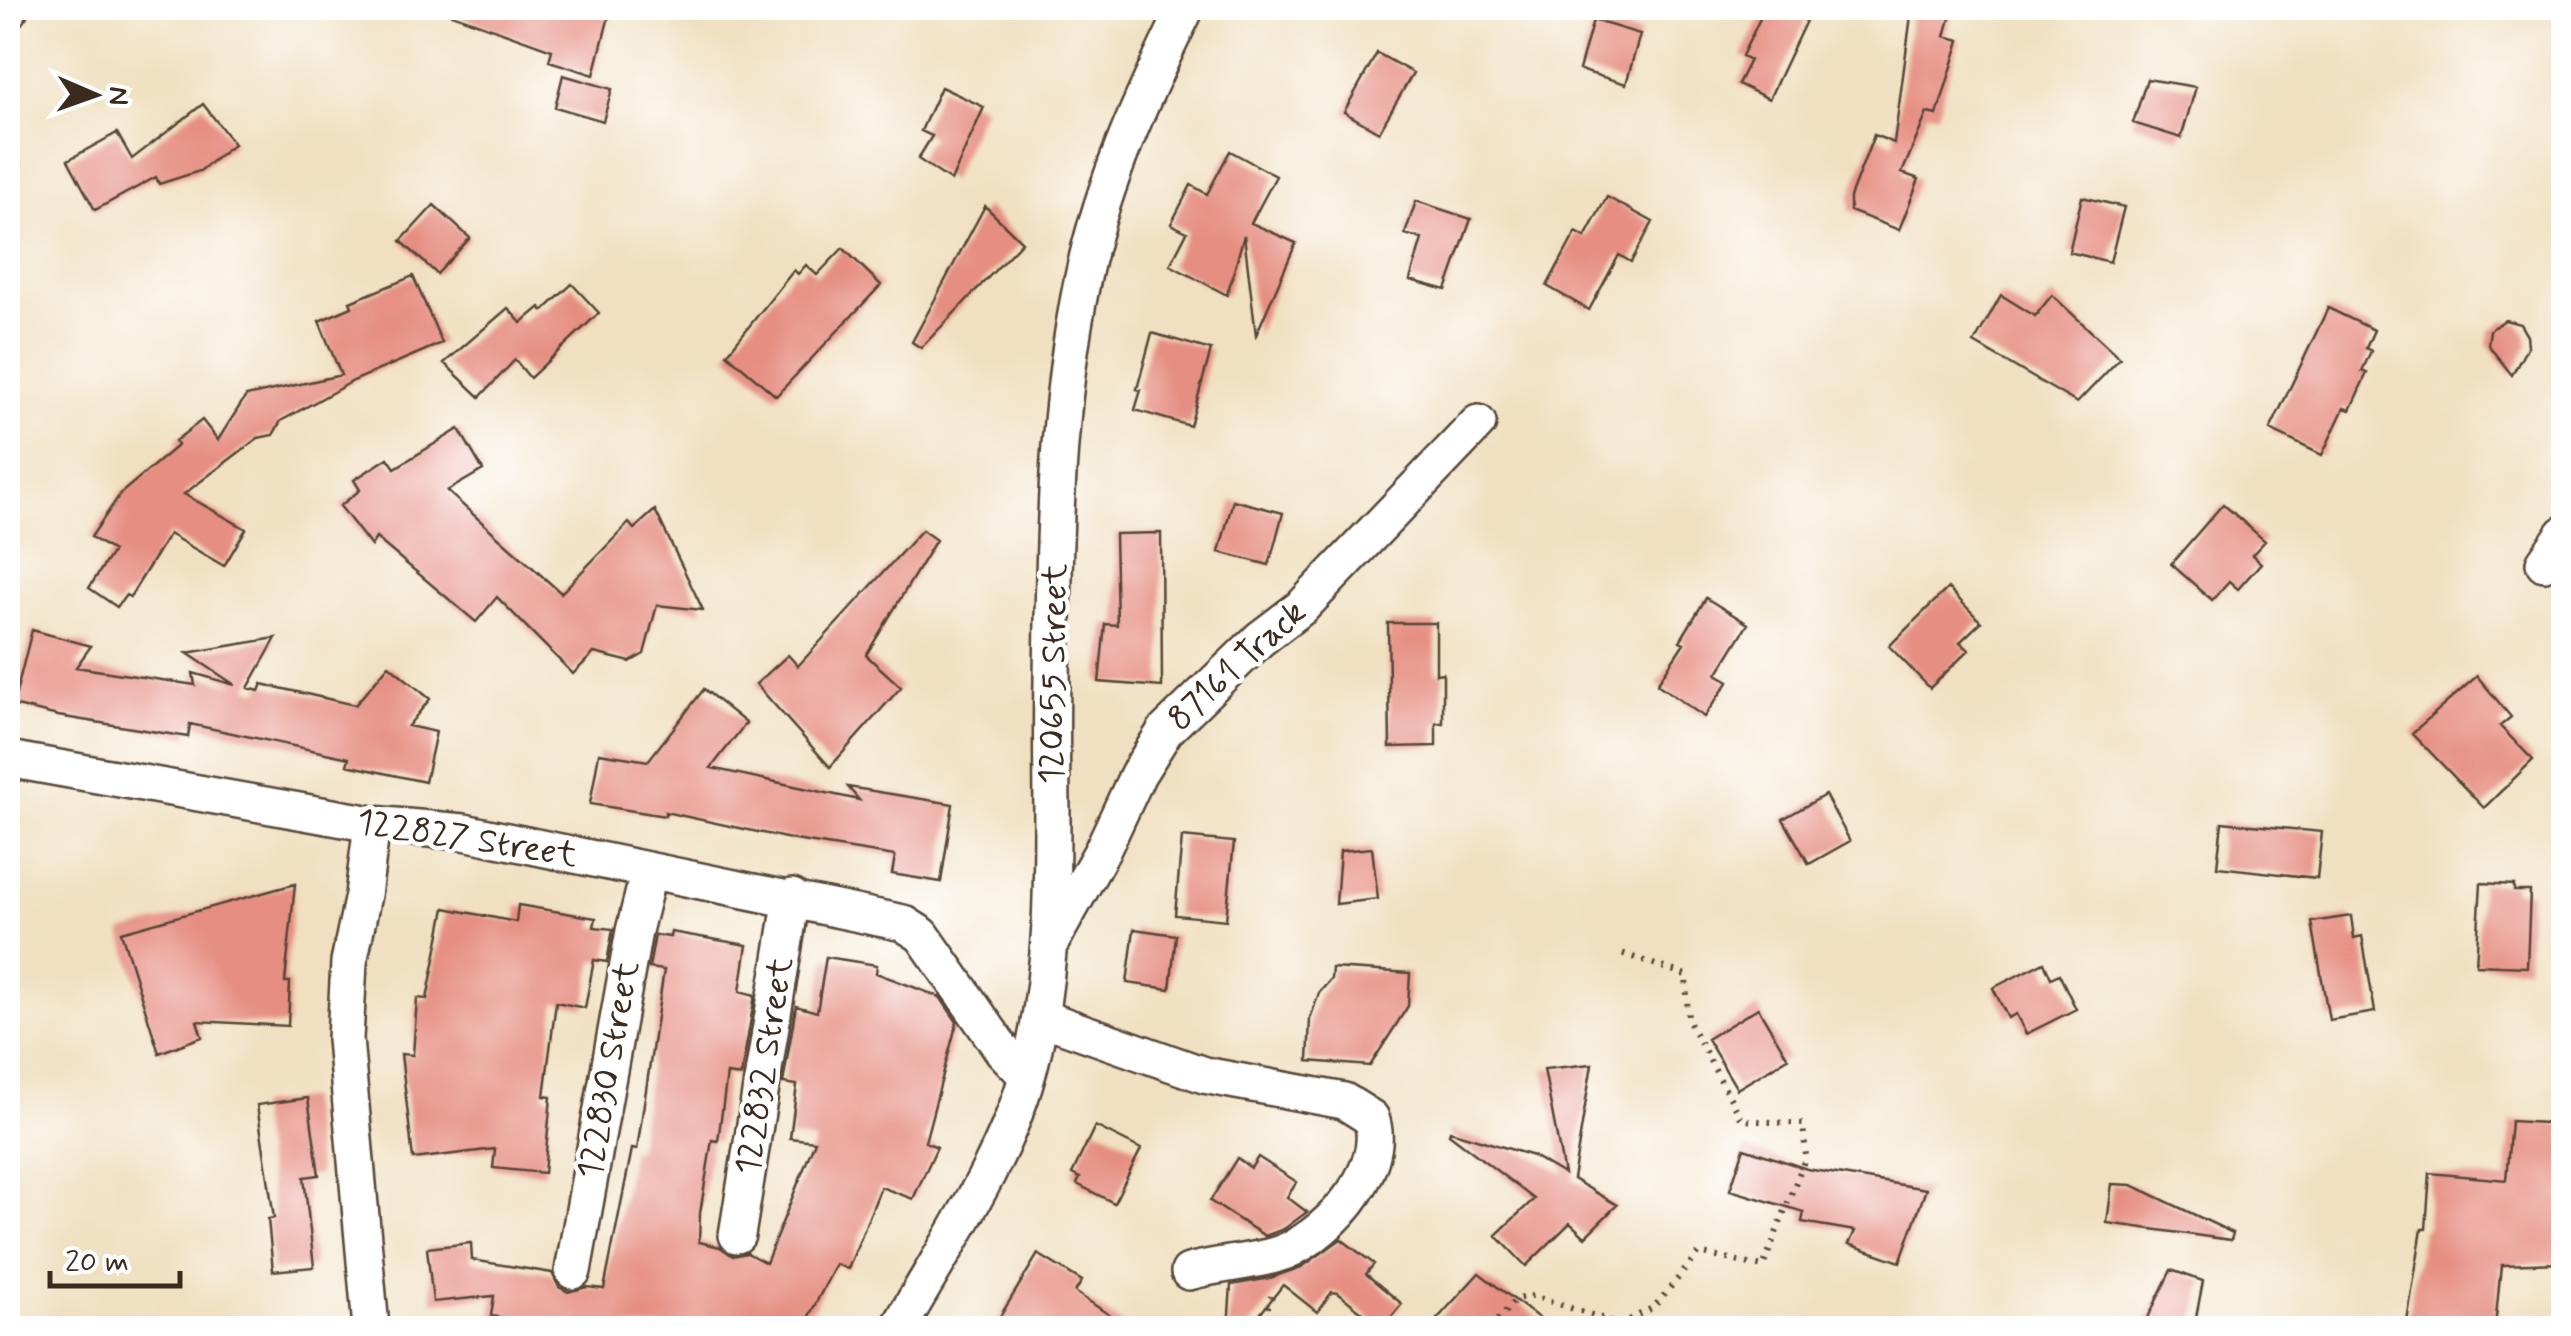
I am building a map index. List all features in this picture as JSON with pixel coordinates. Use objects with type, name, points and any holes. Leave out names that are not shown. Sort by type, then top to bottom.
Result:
[{"type":"street","name":"120655 Street","points":[[899,1328],[991,1166],[1027,1076],[1040,1017],[1048,947],[1060,445],[1071,342],[1082,279],[1107,193],[1140,102],[1186,8]]},
{"type":"street","name":"87161 Track","points":[[1048,947],[1102,851],[1138,774],[1165,731],[1260,638],[1302,607],[1478,423]]},
{"type":"street","name":"122827 Street","points":[[8,759],[372,824],[464,832],[903,922],[922,935],[1003,1051],[1027,1076]]},
{"type":"street","points":[[371,1328],[345,1039],[349,962],[372,824]]},
{"type":"street","name":"122830 Street","points":[[573,1271],[634,931],[649,871]]},
{"type":"street","name":"122832 Street","points":[[737,1234],[792,897]]},
{"type":"street","points":[[1040,1017],[1204,1075],[1344,1101],[1371,1118],[1373,1152],[1360,1180],[1336,1214],[1308,1240],[1276,1254],[1189,1272]]},
{"type":"path","points":[[1491,1328],[1516,1299],[1533,1296],[1620,1324],[1654,1307],[1698,1253],[1763,1266],[1806,1156],[1803,1124],[1742,1120],[1688,1020],[1686,975],[1620,953]]},
{"type":"building","points":[[447,8],[611,8],[594,75],[549,61],[552,50],[446,12]]},
{"type":"building","points":[[1765,8],[1812,8],[1769,99],[1738,84],[1750,60],[1742,56]]},
{"type":"building","points":[[1912,8],[1953,8],[1945,36],[1960,40],[1937,115],[1927,113],[1902,173],[1919,179],[1899,230],[1850,211],[1850,197],[1874,135],[1894,143]]},
{"type":"building","points":[[1593,20],[1640,34],[1626,84],[1579,70]]},
{"type":"building","points":[[1377,53],[1413,73],[1379,132],[1344,112]]},
{"type":"building","points":[[563,75],[612,89],[603,121],[555,107]]},
{"type":"building","points":[[2147,79],[2196,87],[2181,138],[2133,123]]},
{"type":"building","points":[[941,87],[984,107],[951,181],[918,159],[932,136],[921,131]]},
{"type":"building","points":[[203,104],[234,144],[200,171],[159,184],[156,177],[95,210],[68,160],[117,133],[132,159]]},
{"type":"building","points":[[1230,151],[1276,176],[1251,223],[1296,243],[1256,335],[1244,235],[1227,295],[1170,265],[1187,232],[1171,224],[1191,185],[1207,194]]},
{"type":"building","points":[[1607,197],[1653,222],[1631,262],[1619,255],[1589,310],[1547,286],[1576,232],[1585,237]]},
{"type":"building","points":[[2082,197],[2124,207],[2110,262],[2069,252]]},
{"type":"building","points":[[1416,201],[1471,219],[1446,290],[1410,280],[1422,239],[1405,234]]},
{"type":"building","points":[[434,205],[470,238],[437,274],[401,241]]},
{"type":"building","points":[[985,206],[1022,242],[921,348],[912,342]]},
{"type":"building","points":[[843,248],[881,285],[776,396],[727,354],[794,270],[798,274],[806,265],[817,275]]},
{"type":"building","points":[[413,276],[442,343],[353,381],[281,421],[273,435],[258,438],[184,494],[246,529],[224,566],[169,534],[130,597],[126,595],[117,607],[89,588],[113,551],[91,537],[121,493],[178,445],[175,441],[202,420],[218,440],[246,396],[341,375],[319,321],[352,307],[350,302]]},
{"type":"building","points":[[572,284],[599,313],[530,378],[515,360],[480,397],[444,363],[508,308],[521,323],[540,307],[543,311]]},
{"type":"building","points":[[2001,295],[2035,316],[2052,295],[2120,358],[2077,403],[1974,343]]},
{"type":"building","points":[[2328,308],[2374,330],[2366,348],[2371,351],[2362,371],[2367,373],[2350,410],[2344,408],[2322,455],[2270,430]]},
{"type":"building","points":[[2505,320],[2520,324],[2527,336],[2528,346],[2512,375],[2488,345],[2490,330]]},
{"type":"building","points":[[1152,333],[1211,350],[1190,426],[1135,410]]},
{"type":"building","points":[[459,429],[483,470],[447,491],[561,593],[629,523],[634,529],[655,510],[703,610],[657,605],[644,654],[630,662],[594,653],[573,674],[497,597],[476,622],[376,538],[371,546],[340,506],[360,490],[354,480],[388,458],[395,468]]},
{"type":"building","points":[[1233,500],[1283,513],[1269,565],[1219,552]]},
{"type":"building","points":[[2223,504],[2265,541],[2252,555],[2261,563],[2238,589],[2229,581],[2212,600],[2171,564]]},
{"type":"building","points":[[922,530],[936,540],[866,655],[901,687],[830,767],[756,684],[788,655],[798,666]]},
{"type":"building","points":[[1161,533],[1162,687],[1099,682],[1105,624],[1117,625],[1115,534]]},
{"type":"building","points":[[1948,588],[1981,622],[1960,642],[1969,650],[1930,688],[1889,646]]},
{"type":"building","points":[[1706,598],[1748,624],[1717,674],[1729,681],[1704,717],[1657,684],[1684,643],[1680,641]]},
{"type":"building","points":[[1388,623],[1436,623],[1436,674],[1443,673],[1443,723],[1436,723],[1436,746],[1390,747]]},
{"type":"building","points":[[32,630],[91,646],[76,667],[195,685],[193,673],[235,685],[187,653],[276,638],[248,688],[259,691],[262,684],[355,705],[389,665],[430,699],[408,726],[436,732],[425,782],[347,765],[349,758],[190,724],[188,737],[13,705]]},
{"type":"building","points":[[2477,676],[2511,717],[2500,726],[2533,760],[2484,808],[2412,733]]},
{"type":"building","points":[[704,689],[746,723],[711,768],[859,800],[848,787],[953,804],[941,882],[892,874],[895,856],[795,840],[665,812],[665,816],[590,804],[599,753],[648,761]]},
{"type":"building","points":[[1825,795],[1850,841],[1809,864],[1783,819]]},
{"type":"building","points":[[2222,822],[2322,832],[2317,878],[2217,867]]},
{"type":"building","points":[[1182,837],[1234,842],[1226,920],[1175,915]]},
{"type":"building","points":[[1372,848],[1378,899],[1336,904],[1340,851]]},
{"type":"building","points":[[2481,883],[2514,885],[2514,891],[2530,891],[2527,967],[2476,965]]},
{"type":"building","points":[[295,884],[285,982],[290,982],[288,1026],[197,1021],[202,1037],[159,1053],[121,932]]},
{"type":"building","points":[[518,905],[596,918],[594,927],[613,929],[607,962],[594,960],[585,1008],[556,1002],[544,1096],[551,1097],[544,1173],[493,1168],[495,1149],[413,1159],[401,1054],[413,1055],[417,998],[427,999],[445,908],[516,922]]},
{"type":"building","points":[[2351,916],[2354,938],[2362,936],[2375,1012],[2329,1020],[2312,922]]},
{"type":"building","points":[[1134,929],[1176,935],[1170,989],[1127,983]]},
{"type":"building","points":[[671,932],[747,945],[740,991],[755,995],[741,1076],[727,1074],[718,1141],[712,1140],[699,1242],[720,1247],[733,1256],[747,1253],[766,1263],[815,1141],[790,1138],[797,1085],[783,1083],[796,1006],[817,1012],[826,957],[877,965],[876,973],[940,997],[957,1022],[925,1142],[937,1147],[913,1199],[881,1187],[848,1269],[836,1264],[803,1328],[568,1328],[491,1316],[494,1296],[433,1302],[427,1248],[471,1243],[472,1260],[552,1273],[559,1287],[568,1292],[587,1287],[604,1289],[632,1149],[637,1150],[664,970],[649,968],[655,935],[670,937]]},
{"type":"building","points":[[2044,962],[2051,978],[2059,974],[2076,1009],[2026,1034],[2016,1014],[2008,1018],[1993,988]]},
{"type":"building","points":[[1332,968],[1410,973],[1408,1006],[1370,1066],[1308,1061],[1310,1019],[1319,993],[1331,979]]},
{"type":"building","points":[[1758,1008],[1788,1058],[1737,1089],[1707,1039]]},
{"type":"building","points":[[1592,1064],[1573,1179],[1617,1205],[1585,1237],[1570,1223],[1526,1266],[1496,1235],[1534,1199],[1449,1134],[1450,1131],[1533,1156],[1564,1174],[1544,1069]]},
{"type":"building","points":[[308,1098],[319,1175],[304,1177],[314,1267],[273,1271],[268,1219],[274,1218],[257,1105]]},
{"type":"building","points":[[2511,1121],[2564,1124],[2564,1263],[2501,1265],[2495,1328],[2406,1328],[2422,1229],[2426,1229],[2430,1173],[2506,1180]]},
{"type":"building","points":[[1095,1126],[1141,1149],[1114,1203],[1077,1184],[1080,1178],[1072,1174]]},
{"type":"building","points":[[1744,1148],[1807,1169],[1926,1189],[1900,1262],[1849,1244],[1855,1231],[1802,1222],[1804,1212],[1730,1190]]},
{"type":"building","points":[[1258,1157],[1297,1182],[1287,1197],[1307,1212],[1284,1229],[1265,1236],[1210,1201],[1237,1158],[1251,1168]]},
{"type":"building","points":[[2112,1184],[2132,1185],[2233,1233],[2231,1240],[2107,1223]]},
{"type":"building","points":[[1341,1239],[1374,1264],[1366,1274],[1402,1304],[1382,1328],[1338,1293],[1332,1292],[1317,1312],[1283,1285],[1249,1328],[1228,1328],[1231,1285],[1302,1267]]},
{"type":"building","points":[[1038,1254],[1082,1281],[1075,1292],[1129,1328],[993,1328]]},
{"type":"building","points":[[2171,1270],[2203,1281],[2194,1328],[2143,1328]]},
{"type":"building","points":[[1479,1273],[1552,1328],[1429,1328]]}]
